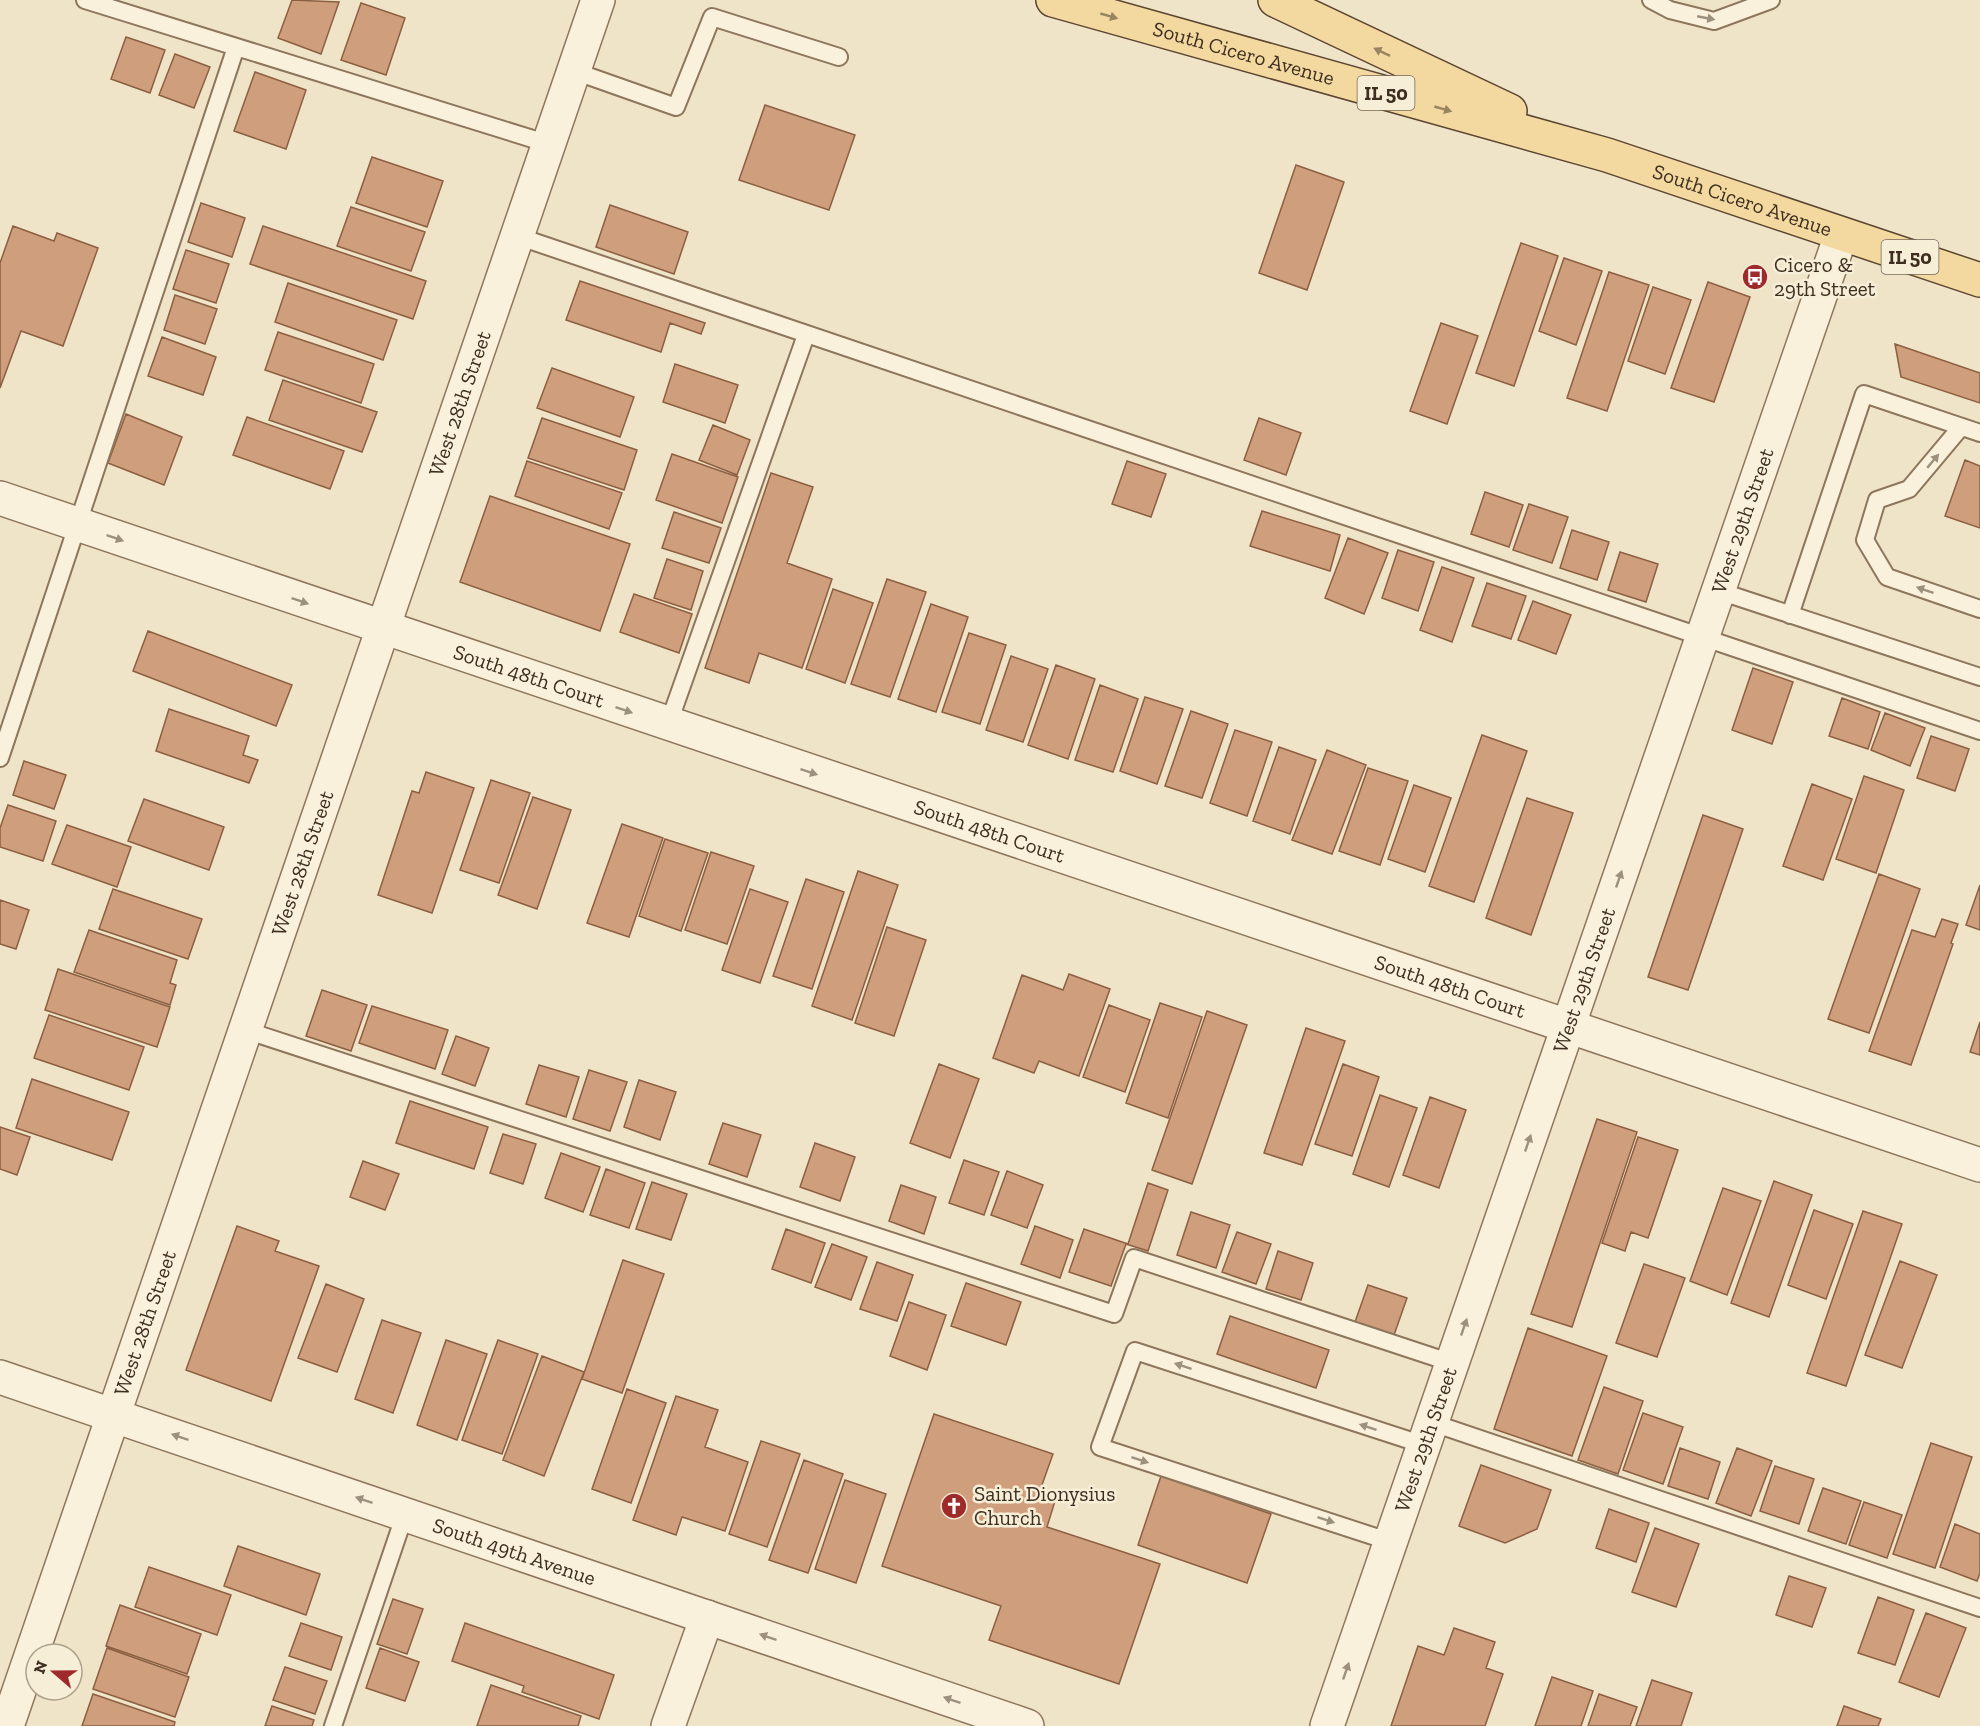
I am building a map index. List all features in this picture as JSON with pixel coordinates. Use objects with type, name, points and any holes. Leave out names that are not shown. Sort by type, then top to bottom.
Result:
[{"type":"main road","name":"South Cicero Avenue","points":[[1053,0],[1607,155],[1980,280]]},
{"type":"main road","name":"South Cicero Avenue","points":[[1276,0],[1413,67],[1607,155]]},
{"type":"street","name":"West 28th Street","points":[[7,1726],[598,0]]},
{"type":"street","name":"West 29th Street","points":[[1327,1726],[1841,235]]},
{"type":"street","name":"South 48th Court","points":[[0,498],[382,629],[1980,1165]]},
{"type":"street","name":"South 49th Avenue","points":[[0,1377],[707,1617],[992,1720],[1027,1726]]},
{"type":"street","points":[[668,1726],[707,1617]]},
{"type":"lane","points":[[85,0],[549,144]]},
{"type":"lane","points":[[1651,0],[1670,10],[1714,21],[1771,0]]},
{"type":"lane","points":[[574,71],[676,107],[712,17],[840,57]]},
{"type":"lane","points":[[0,758],[236,47]]},
{"type":"lane","points":[[517,236],[1980,731]]},
{"type":"lane","points":[[668,724],[806,334]]},
{"type":"lane","points":[[1790,615],[1864,394],[1980,433]]},
{"type":"lane","points":[[1961,427],[1910,489],[1877,500],[1865,540],[1887,577],[1980,609]]},
{"type":"lane","points":[[1719,591],[1980,677]]},
{"type":"lane","points":[[245,1030],[1114,1314],[1134,1258],[1452,1363]]},
{"type":"lane","points":[[1391,1542],[1100,1447],[1135,1351],[1429,1434],[1980,1608]]},
{"type":"lane","points":[[333,1726],[405,1514]]},
{"type":"building","points":[[292,0],[339,2],[321,54],[278,38]]},
{"type":"building","points":[[361,3],[405,18],[386,75],[341,60]]},
{"type":"building","points":[[126,37],[165,50],[150,93],[111,79]]},
{"type":"building","points":[[175,54],[210,67],[194,108],[159,95]]},
{"type":"building","points":[[255,72],[306,90],[286,149],[234,131]]},
{"type":"building","points":[[765,105],[855,135],[829,210],[739,180]]},
{"type":"building","points":[[372,157],[443,181],[427,227],[356,203]]},
{"type":"building","points":[[1296,165],[1344,182],[1307,290],[1259,273]]},
{"type":"building","points":[[201,203],[245,218],[232,257],[188,242]]},
{"type":"building","points":[[610,205],[688,232],[674,274],[596,247]]},
{"type":"building","points":[[351,207],[425,232],[411,271],[337,246]]},
{"type":"building","points":[[13,226],[54,241],[57,233],[98,248],[63,346],[21,331],[0,388],[0,263]]},
{"type":"building","points":[[263,226],[426,281],[413,319],[250,264]]},
{"type":"building","points":[[1521,243],[1558,256],[1514,386],[1476,373]]},
{"type":"building","points":[[186,250],[229,264],[216,303],[173,289]]},
{"type":"building","points":[[1564,258],[1602,271],[1576,345],[1539,331]]},
{"type":"building","points":[[1609,272],[1649,285],[1607,411],[1567,398]]},
{"type":"building","points":[[580,281],[705,323],[701,334],[670,323],[661,352],[566,320]]},
{"type":"building","points":[[1708,282],[1750,297],[1714,402],[1671,388]]},
{"type":"building","points":[[288,283],[397,320],[383,360],[275,322]]},
{"type":"building","points":[[1653,287],[1691,300],[1665,374],[1628,361]]},
{"type":"building","points":[[175,295],[217,309],[205,344],[164,330]]},
{"type":"building","points":[[1441,323],[1478,336],[1447,424],[1410,411]]},
{"type":"building","points":[[278,332],[374,364],[361,403],[265,370]]},
{"type":"building","points":[[162,337],[216,357],[203,395],[148,376]]},
{"type":"building","points":[[1895,344],[1980,373],[1980,403],[1901,377]]},
{"type":"building","points":[[675,364],[738,385],[725,423],[663,402]]},
{"type":"building","points":[[552,368],[634,397],[620,437],[537,408]]},
{"type":"building","points":[[283,380],[377,412],[362,452],[269,420]]},
{"type":"building","points":[[126,414],[182,437],[164,485],[108,463]]},
{"type":"building","points":[[247,417],[344,451],[330,489],[233,455]]},
{"type":"building","points":[[542,418],[637,450],[624,490],[528,458]]},
{"type":"building","points":[[1259,418],[1301,433],[1286,475],[1244,460]]},
{"type":"building","points":[[713,425],[750,440],[737,475],[699,460]]},
{"type":"building","points":[[672,454],[738,477],[722,523],[656,500]]},
{"type":"building","points":[[1965,460],[1980,466],[1980,528],[1945,516]]},
{"type":"building","points":[[527,461],[622,493],[609,529],[515,496]]},
{"type":"building","points":[[1127,461],[1166,474],[1151,517],[1112,504]]},
{"type":"building","points":[[771,473],[813,487],[787,563],[832,579],[802,668],[759,653],[749,683],[705,668]]},
{"type":"building","points":[[1485,492],[1523,505],[1509,547],[1471,534]]},
{"type":"building","points":[[490,496],[630,544],[600,631],[460,582]]},
{"type":"building","points":[[1529,504],[1568,517],[1552,563],[1513,550]]},
{"type":"building","points":[[1262,511],[1340,535],[1330,571],[1250,546]]},
{"type":"building","points":[[674,512],[721,528],[709,563],[662,548]]},
{"type":"building","points":[[1572,530],[1609,542],[1597,580],[1560,568]]},
{"type":"building","points":[[1348,538],[1388,553],[1364,614],[1325,598]]},
{"type":"building","points":[[1398,550],[1434,562],[1418,611],[1382,598]]},
{"type":"building","points":[[1620,552],[1658,564],[1646,602],[1608,590]]},
{"type":"building","points":[[667,559],[703,571],[691,610],[654,598]]},
{"type":"building","points":[[1442,567],[1474,578],[1452,642],[1420,630]]},
{"type":"building","points":[[887,579],[926,592],[890,697],[851,684]]},
{"type":"building","points":[[1487,583],[1526,596],[1511,639],[1472,626]]},
{"type":"building","points":[[833,589],[873,603],[845,683],[806,669]]},
{"type":"building","points":[[634,594],[692,614],[679,653],[620,632]]},
{"type":"building","points":[[1533,601],[1571,615],[1556,654],[1518,640]]},
{"type":"building","points":[[931,604],[968,617],[936,712],[898,699]]},
{"type":"building","points":[[148,631],[292,685],[276,726],[133,671]]},
{"type":"building","points":[[969,633],[1006,645],[980,724],[942,712]]},
{"type":"building","points":[[1011,656],[1048,669],[1023,742],[986,730]]},
{"type":"building","points":[[1056,665],[1095,679],[1068,759],[1028,745]]},
{"type":"building","points":[[1753,668],[1793,682],[1772,744],[1732,730]]},
{"type":"building","points":[[1100,685],[1138,699],[1113,772],[1075,760]]},
{"type":"building","points":[[1145,697],[1183,709],[1157,784],[1120,771]]},
{"type":"building","points":[[1842,698],[1880,712],[1868,749],[1829,736]]},
{"type":"building","points":[[169,709],[249,736],[243,755],[258,760],[249,783],[156,751]]},
{"type":"building","points":[[1191,711],[1228,724],[1202,798],[1165,786]]},
{"type":"building","points":[[1885,713],[1925,728],[1910,766],[1871,750]]},
{"type":"building","points":[[1235,730],[1272,742],[1247,816],[1210,803]]},
{"type":"building","points":[[1482,735],[1527,751],[1474,902],[1429,886]]},
{"type":"building","points":[[1931,736],[1969,749],[1955,791],[1917,778]]},
{"type":"building","points":[[1279,747],[1316,760],[1290,834],[1253,821]]},
{"type":"building","points":[[1327,750],[1366,765],[1332,854],[1292,840]]},
{"type":"building","points":[[24,761],[66,775],[54,809],[13,795]]},
{"type":"building","points":[[1368,768],[1408,781],[1380,865],[1339,851]]},
{"type":"building","points":[[426,772],[474,788],[432,913],[378,895],[412,791],[419,793]]},
{"type":"building","points":[[1864,776],[1904,790],[1876,873],[1836,859]]},
{"type":"building","points":[[491,780],[530,793],[499,883],[460,870]]},
{"type":"building","points":[[1812,784],[1852,799],[1823,880],[1783,866]]},
{"type":"building","points":[[1414,785],[1451,798],[1425,872],[1388,859]]},
{"type":"building","points":[[533,797],[571,810],[537,909],[498,895]]},
{"type":"building","points":[[1527,798],[1573,813],[1531,935],[1486,918]]},
{"type":"building","points":[[144,799],[224,827],[209,870],[128,841]]},
{"type":"building","points":[[8,805],[56,821],[43,861],[0,847],[0,828]]},
{"type":"building","points":[[1703,815],[1743,829],[1688,990],[1648,977]]},
{"type":"building","points":[[622,824],[663,838],[629,937],[587,923]]},
{"type":"building","points":[[67,825],[131,847],[117,887],[52,864]]},
{"type":"building","points":[[665,839],[708,853],[681,931],[639,916]]},
{"type":"building","points":[[711,852],[754,866],[727,944],[685,930]]},
{"type":"building","points":[[858,871],[898,885],[852,1020],[812,1006]]},
{"type":"building","points":[[1879,874],[1920,889],[1869,1033],[1828,1019]]},
{"type":"building","points":[[806,879],[844,892],[812,989],[773,976]]},
{"type":"building","points":[[1980,885],[1980,930],[1966,925]]},
{"type":"building","points":[[113,889],[202,919],[188,959],[99,929]]},
{"type":"building","points":[[750,889],[788,902],[760,983],[722,970]]},
{"type":"building","points":[[0,900],[29,910],[16,949],[0,944]]},
{"type":"building","points":[[1942,919],[1958,924],[1911,1065],[1869,1051],[1912,930],[1935,937]]},
{"type":"building","points":[[887,927],[926,940],[894,1036],[855,1023]]},
{"type":"building","points":[[89,930],[177,960],[170,983],[176,985],[170,1005],[74,972]]},
{"type":"building","points":[[58,969],[170,1007],[157,1047],[45,1010]]},
{"type":"building","points":[[1069,974],[1110,989],[1079,1076],[1039,1061],[1034,1073],[993,1058],[1022,975],[1063,990]]},
{"type":"building","points":[[322,990],[367,1005],[351,1051],[306,1036]]},
{"type":"building","points":[[1160,1003],[1202,1017],[1168,1118],[1126,1103]]},
{"type":"building","points":[[1109,1005],[1150,1020],[1125,1092],[1083,1077]]},
{"type":"building","points":[[372,1006],[448,1030],[435,1069],[359,1043]]},
{"type":"building","points":[[1207,1011],[1247,1025],[1192,1184],[1152,1170]]},
{"type":"building","points":[[49,1015],[144,1047],[129,1090],[34,1058]]},
{"type":"building","points":[[1980,1022],[1980,1055],[1970,1052]]},
{"type":"building","points":[[1306,1028],[1345,1041],[1302,1165],[1264,1153]]},
{"type":"building","points":[[456,1036],[489,1048],[475,1086],[442,1074]]},
{"type":"building","points":[[939,1064],[979,1079],[950,1158],[910,1143]]},
{"type":"building","points":[[1343,1064],[1379,1077],[1352,1156],[1315,1144]]},
{"type":"building","points":[[539,1065],[579,1077],[566,1117],[526,1104]]},
{"type":"building","points":[[589,1070],[627,1082],[610,1131],[573,1119]]},
{"type":"building","points":[[32,1079],[129,1112],[112,1160],[16,1128]]},
{"type":"building","points":[[639,1080],[676,1092],[660,1140],[624,1127]]},
{"type":"building","points":[[1380,1095],[1417,1108],[1389,1187],[1353,1174]]},
{"type":"building","points":[[1430,1097],[1466,1110],[1439,1188],[1403,1175]]},
{"type":"building","points":[[410,1101],[488,1127],[474,1169],[396,1143]]},
{"type":"building","points":[[1597,1119],[1637,1132],[1572,1327],[1531,1314]]},
{"type":"building","points":[[723,1123],[761,1135],[747,1177],[709,1164]]},
{"type":"building","points":[[0,1127],[30,1137],[17,1175],[0,1169]]},
{"type":"building","points":[[503,1134],[536,1144],[523,1184],[490,1173]]},
{"type":"building","points":[[1638,1137],[1678,1150],[1648,1238],[1631,1232],[1625,1251],[1602,1243]]},
{"type":"building","points":[[815,1143],[855,1157],[840,1201],[800,1187]]},
{"type":"building","points":[[561,1153],[600,1167],[583,1212],[545,1198]]},
{"type":"building","points":[[964,1160],[999,1172],[984,1215],[949,1203]]},
{"type":"building","points":[[363,1161],[399,1174],[385,1210],[350,1197]]},
{"type":"building","points":[[606,1169],[645,1183],[629,1228],[590,1215]]},
{"type":"building","points":[[1007,1171],[1043,1185],[1027,1228],[991,1215]]},
{"type":"building","points":[[1774,1181],[1812,1195],[1769,1317],[1731,1303]]},
{"type":"building","points":[[652,1182],[687,1194],[671,1240],[636,1229]]},
{"type":"building","points":[[1148,1183],[1168,1190],[1148,1251],[1126,1244],[1111,1286],[1069,1272],[1084,1229],[1128,1244]]},
{"type":"building","points":[[901,1185],[936,1197],[924,1234],[889,1221]]},
{"type":"building","points":[[1723,1188],[1761,1201],[1727,1295],[1690,1281]]},
{"type":"building","points":[[1814,1210],[1853,1224],[1826,1299],[1788,1285]]},
{"type":"building","points":[[1863,1211],[1902,1224],[1846,1386],[1807,1373]]},
{"type":"building","points":[[1191,1212],[1230,1225],[1216,1268],[1177,1255]]},
{"type":"building","points":[[237,1226],[279,1241],[275,1251],[319,1266],[271,1401],[186,1370]]},
{"type":"building","points":[[1035,1226],[1073,1240],[1060,1278],[1021,1264]]},
{"type":"building","points":[[786,1229],[825,1243],[811,1283],[772,1269]]},
{"type":"building","points":[[1237,1232],[1271,1244],[1256,1284],[1222,1272]]},
{"type":"building","points":[[832,1244],[867,1257],[851,1300],[815,1287]]},
{"type":"building","points":[[1278,1251],[1313,1263],[1301,1300],[1266,1289]]},
{"type":"building","points":[[623,1260],[664,1274],[622,1393],[582,1379]]},
{"type":"building","points":[[1900,1261],[1937,1275],[1902,1368],[1865,1355]]},
{"type":"building","points":[[877,1262],[913,1275],[897,1321],[860,1309]]},
{"type":"building","points":[[1644,1264],[1685,1278],[1657,1357],[1616,1343]]},
{"type":"building","points":[[966,1283],[1021,1302],[1006,1345],[951,1326]]},
{"type":"building","points":[[326,1284],[364,1299],[337,1372],[298,1358]]},
{"type":"building","points":[[1368,1285],[1407,1298],[1394,1335],[1355,1322]]},
{"type":"building","points":[[909,1302],[946,1315],[927,1370],[890,1356]]},
{"type":"building","points":[[1230,1316],[1329,1350],[1316,1388],[1217,1354]]},
{"type":"building","points":[[382,1320],[421,1333],[393,1413],[355,1399]]},
{"type":"building","points":[[1528,1328],[1607,1356],[1572,1456],[1494,1429]]},
{"type":"building","points":[[446,1340],[487,1354],[457,1440],[417,1425]]},
{"type":"building","points":[[498,1340],[538,1354],[502,1454],[462,1440]]},
{"type":"building","points":[[542,1356],[584,1372],[544,1476],[503,1460]]},
{"type":"building","points":[[1604,1387],[1643,1401],[1618,1474],[1578,1460]]},
{"type":"building","points":[[627,1389],[666,1403],[631,1503],[592,1489]]},
{"type":"building","points":[[676,1396],[718,1410],[705,1447],[748,1462],[725,1531],[682,1517],[676,1535],[633,1520]]},
{"type":"building","points":[[1643,1413],[1683,1427],[1663,1484],[1623,1470]]},
{"type":"building","points":[[934,1414],[1053,1454],[1038,1496],[1055,1501],[1047,1527],[1160,1564],[1119,1684],[989,1640],[1001,1606],[882,1566]]},
{"type":"building","points":[[761,1441],[800,1454],[767,1547],[729,1534]]},
{"type":"building","points":[[1931,1443],[1972,1457],[1935,1568],[1893,1554]]},
{"type":"building","points":[[1680,1448],[1720,1462],[1708,1499],[1668,1486]]},
{"type":"building","points":[[1737,1448],[1772,1461],[1751,1516],[1716,1503]]},
{"type":"building","points":[[804,1460],[843,1474],[808,1573],[769,1560]]},
{"type":"building","points":[[1481,1465],[1551,1490],[1537,1529],[1505,1543],[1459,1526]]},
{"type":"building","points":[[1775,1466],[1814,1479],[1799,1524],[1760,1511]]},
{"type":"building","points":[[1161,1476],[1271,1514],[1247,1583],[1138,1545]]},
{"type":"building","points":[[845,1480],[886,1494],[856,1583],[815,1569]]},
{"type":"building","points":[[1823,1488],[1861,1501],[1846,1544],[1808,1531]]},
{"type":"building","points":[[1864,1502],[1902,1515],[1887,1558],[1849,1545]]},
{"type":"building","points":[[1609,1509],[1649,1523],[1636,1562],[1596,1548]]},
{"type":"building","points":[[1955,1524],[1980,1534],[1980,1573],[1977,1581],[1940,1567]]},
{"type":"building","points":[[1655,1528],[1699,1544],[1676,1607],[1632,1592]]},
{"type":"building","points":[[238,1546],[320,1574],[306,1615],[224,1586]]},
{"type":"building","points":[[149,1567],[231,1595],[217,1635],[135,1607]]},
{"type":"building","points":[[1789,1576],[1826,1588],[1812,1627],[1776,1615]]},
{"type":"building","points":[[1878,1597],[1914,1610],[1895,1665],[1858,1653]]},
{"type":"building","points":[[393,1599],[423,1609],[407,1654],[377,1644]]},
{"type":"building","points":[[120,1605],[201,1634],[187,1674],[106,1646]]},
{"type":"building","points":[[1926,1613],[1966,1628],[1939,1697],[1899,1682]]},
{"type":"building","points":[[301,1623],[342,1637],[331,1670],[289,1656]]},
{"type":"building","points":[[465,1623],[614,1675],[599,1719],[522,1692],[524,1686],[452,1661]]},
{"type":"building","points":[[1454,1628],[1495,1642],[1486,1668],[1503,1674],[1485,1726],[1391,1726],[1418,1646],[1444,1655]]},
{"type":"building","points":[[107,1648],[189,1677],[175,1717],[93,1689]]},
{"type":"building","points":[[380,1648],[419,1662],[405,1701],[366,1688]]},
{"type":"building","points":[[285,1667],[327,1681],[315,1714],[273,1700]]},
{"type":"building","points":[[1552,1677],[1593,1691],[1581,1726],[1535,1726]]},
{"type":"building","points":[[1652,1680],[1692,1693],[1681,1726],[1636,1726]]},
{"type":"building","points":[[491,1685],[581,1716],[578,1726],[477,1726]]},
{"type":"building","points":[[93,1694],[175,1722],[174,1726],[82,1726]]},
{"type":"building","points":[[1599,1694],[1637,1707],[1630,1726],[1588,1726]]},
{"type":"building","points":[[272,1706],[314,1720],[312,1726],[265,1726]]},
{"type":"building","points":[[1844,1706],[1881,1719],[1878,1726],[1837,1726]]},
{"type":"place","name":"Cicero & 29th Street","points":[[1755,277]]},
{"type":"place","name":"Saint Dionysius Church","points":[[954,1506]]}]
